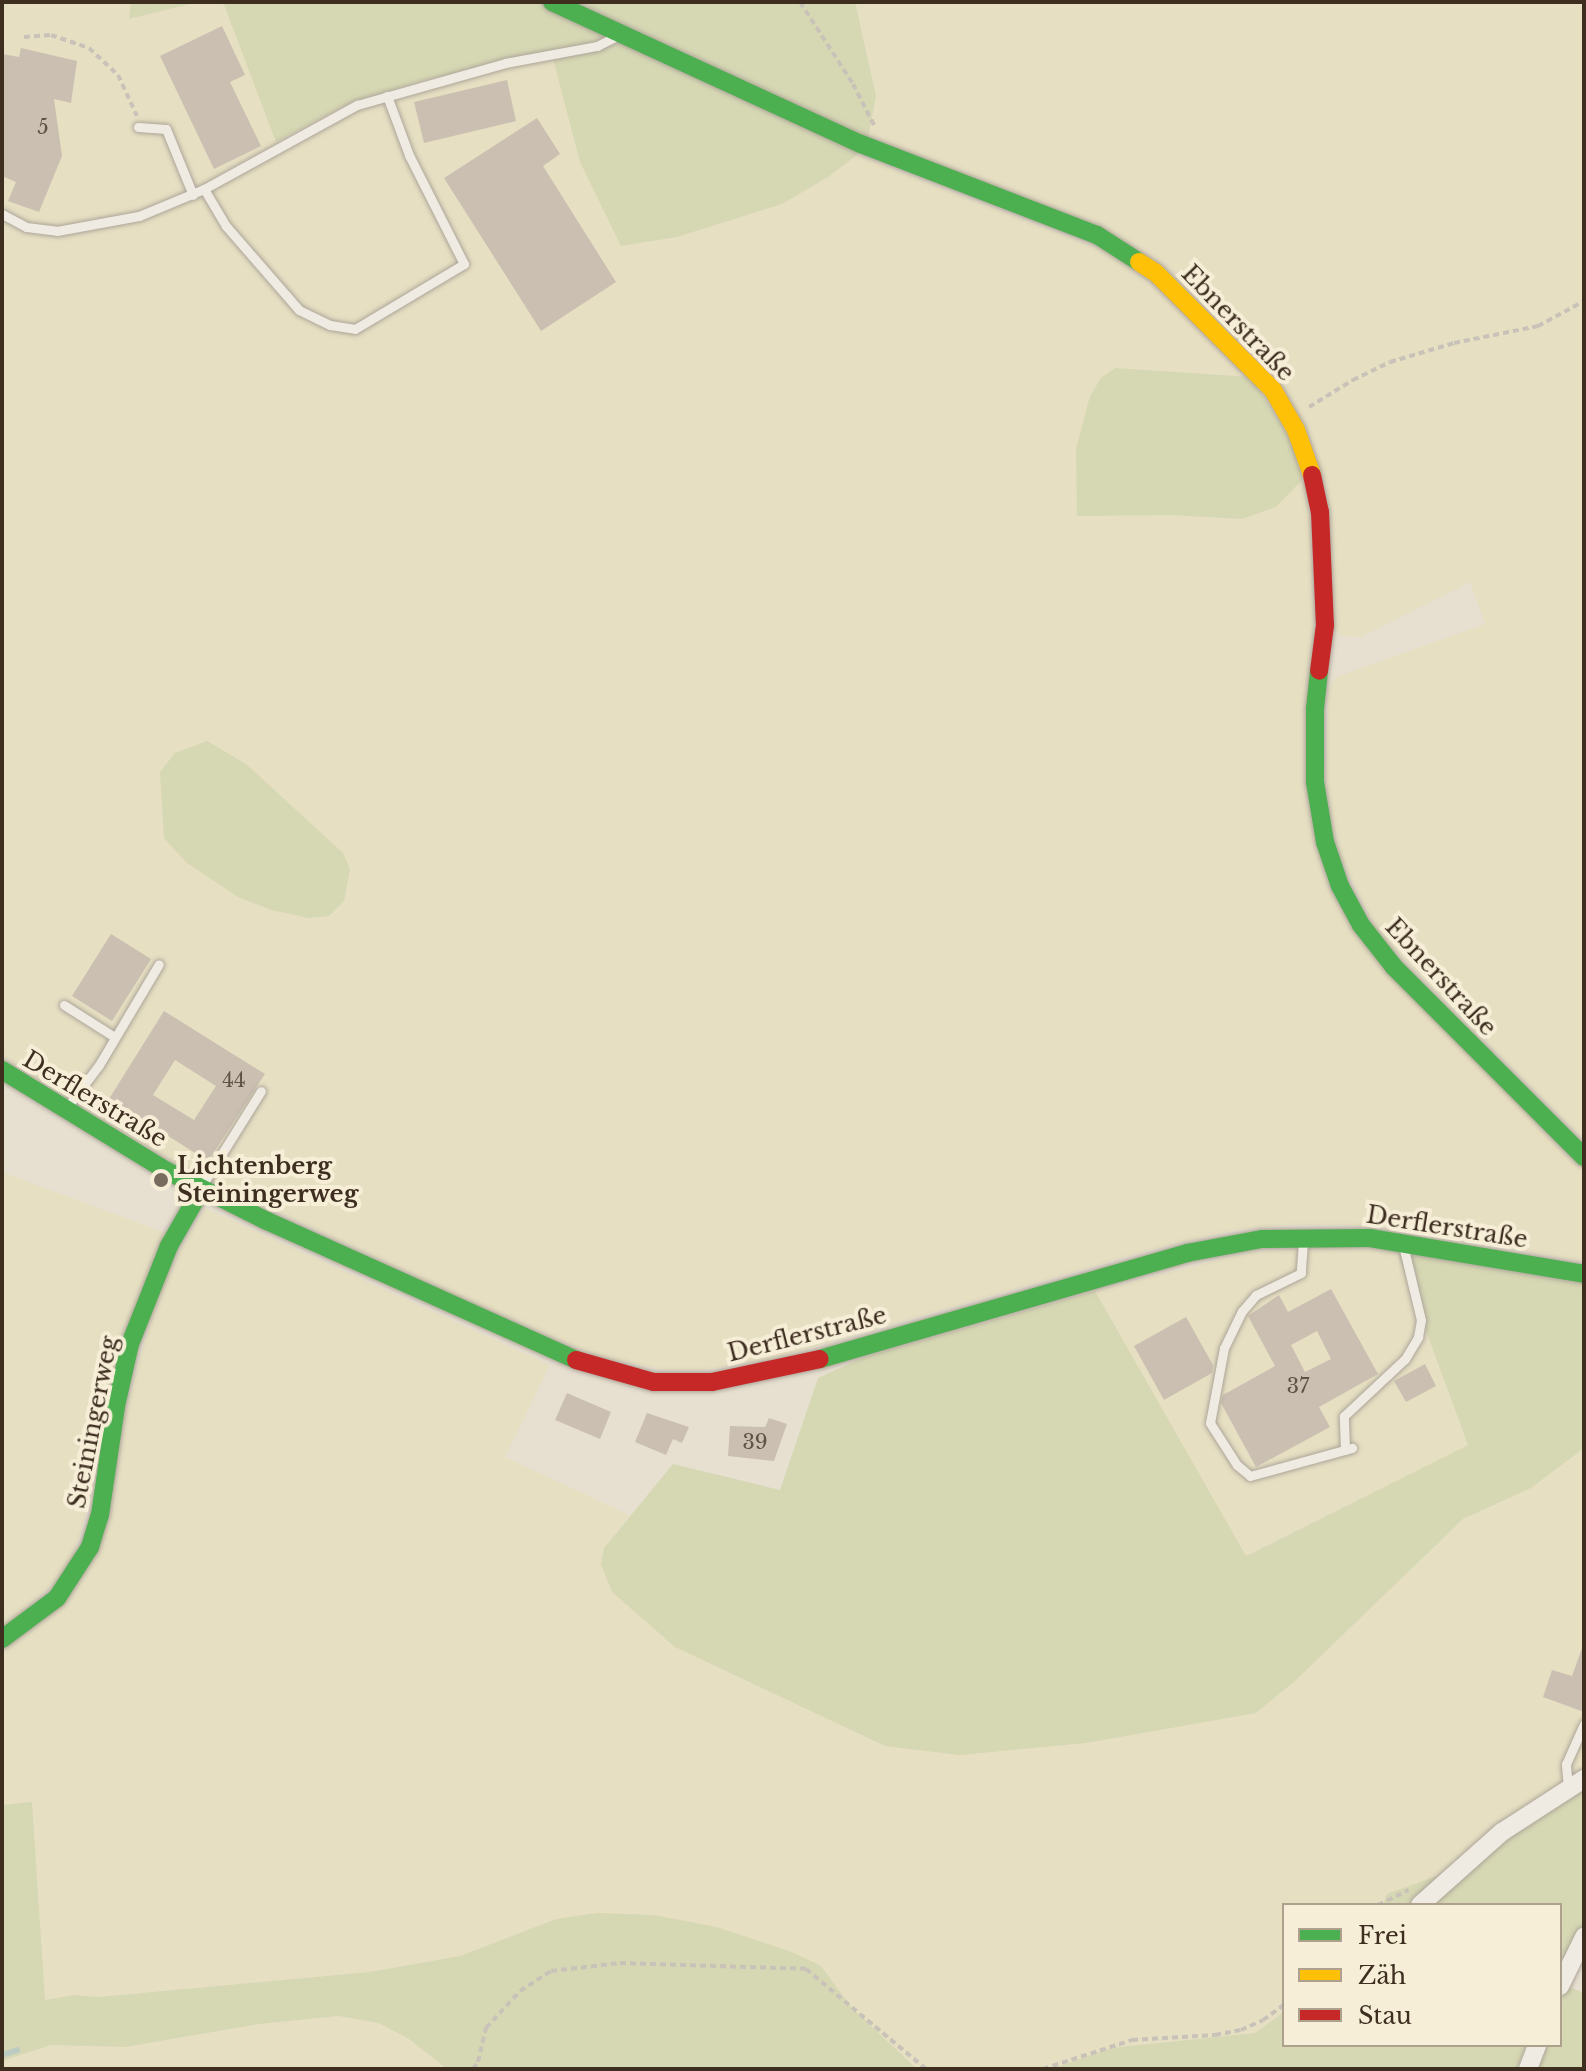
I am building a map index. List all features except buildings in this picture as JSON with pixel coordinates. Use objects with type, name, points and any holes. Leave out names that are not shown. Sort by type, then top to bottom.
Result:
[{"type":"street","name":"Ebnerstraße","points":[[552,2],[890,156],[1070,221],[1139,260],[1237,349],[1273,390],[1292,422],[1310,465],[1323,540],[1325,625],[1314,757],[1323,834],[1335,875],[1361,925],[1394,967],[1584,1157]]},
{"type":"street","name":"Derflerstraße","points":[[2,1070],[200,1189],[568,1357],[604,1371],[654,1382],[712,1382],[789,1368],[1187,1253],[1262,1239],[1303,1236],[1403,1242],[1584,1274]]},
{"type":"street","name":"Steiningerweg","points":[[2,1639],[57,1598],[75,1575],[90,1547],[100,1515],[116,1406],[130,1344],[169,1246],[200,1189]]},
{"type":"street","points":[[1422,1903],[1502,1832],[1576,1784]]},
{"type":"street","points":[[1562,1982],[1584,1937]]},
{"type":"street","points":[[1528,2069],[1536,2047]]},
{"type":"lane","points":[[2,214],[26,227],[66,230],[139,216],[193,195],[342,111],[505,63],[597,46],[620,32]]},
{"type":"lane","points":[[204,189],[226,226],[299,310],[330,325],[355,329],[464,264],[409,155],[387,96]]},
{"type":"lane","points":[[138,127],[166,129],[193,195]]},
{"type":"lane","points":[[66,1109],[99,1065],[113,1036],[159,964]]},
{"type":"lane","points":[[64,1005],[113,1036]]},
{"type":"lane","points":[[200,1189],[261,1091]]},
{"type":"lane","points":[[1303,1236],[1301,1273],[1256,1295],[1242,1311],[1224,1348],[1208,1417],[1218,1439],[1250,1476],[1348,1449],[1343,1426],[1350,1407],[1405,1359],[1418,1337],[1421,1320],[1403,1242]]},
{"type":"lane","points":[[1576,1784],[1566,1764],[1584,1724]]},
{"type":"path","points":[[800,2],[853,84],[890,156]]},
{"type":"path","points":[[24,37],[63,37],[102,57],[118,75],[131,98],[138,127]]},
{"type":"path","points":[[1292,422],[1343,386],[1390,362],[1454,343],[1538,326],[1584,301]]},
{"type":"path","points":[[473,2069],[478,2062],[486,2028],[520,1991],[551,1971],[620,1963],[806,1969],[926,2069]]},
{"type":"path","points":[[1043,2069],[1122,2042],[1241,2030],[1282,2006]]},
{"type":"shaded area","points":[[2,2],[131,2],[130,19],[198,2],[223,2],[277,141],[343,106],[420,81],[552,51],[621,246],[677,237],[782,204],[828,177],[857,155],[1102,250],[1146,277],[1251,377],[1115,368],[1170,515],[1242,519],[1303,479],[1310,517],[1324,875],[1584,1169],[1584,1262],[1402,1231],[1345,1225],[1289,1225],[1236,1230],[1150,1250],[772,1359],[703,1370],[666,1370],[602,1358],[496,1314],[163,1159],[2,1057]],"holes":[[[350,869],[344,901],[329,916],[309,918],[271,910],[238,897]]]},
{"type":"shaded area","points":[[855,2],[1584,2],[1584,1142],[1378,934],[1339,856],[1326,792],[1328,688],[1336,677],[1485,624],[1470,582],[1361,637],[1342,636],[1335,630],[1312,448],[1174,275],[868,138],[876,96]]},
{"type":"shaded area","points":[[2,1172],[166,1233],[70,1569],[2,1630]]},
{"type":"shaded area","points":[[205,1208],[550,1365],[505,1457],[630,1515],[604,1548],[675,1647],[885,1746],[1256,1713],[1296,1680],[1463,1519],[1531,1488],[1584,1448],[1584,1777],[1452,1870],[1387,1894],[1384,1903],[1282,1903],[1282,2013],[1255,2033],[1111,2048],[1052,2069],[917,2069],[852,2008],[821,1966],[555,1919],[460,1956],[370,1972],[98,1997],[75,1995],[45,2001],[32,1802],[2,1805],[2,1646],[64,1601],[121,1427],[160,1285]]},
{"type":"shaded area","points":[[1332,1246],[1397,1252],[1468,1445],[1245,1556],[1095,1291],[1250,1252]]},
{"type":"shaded area","points":[[339,2016],[379,2023],[409,2039],[447,2069],[2,2069],[2,2061],[51,2045],[125,2047],[259,2024]]},
{"type":"green space","points":[[131,2],[198,2],[129,19]]},
{"type":"green space","points":[[223,2],[855,2],[876,96],[868,138],[857,155],[828,177],[782,204],[677,237],[621,246],[580,162],[551,51],[420,81],[343,106],[276,142]]},
{"type":"green space","points":[[1115,368],[1251,377],[1293,443],[1303,479],[1276,507],[1242,519],[1170,515],[1077,516],[1076,449],[1090,396],[1101,378]]},
{"type":"green space","points":[[207,741],[246,764],[343,853],[350,869],[344,901],[329,916],[309,918],[271,910],[238,897],[187,863],[164,838],[160,772],[175,753]]},
{"type":"green space","points":[[1397,1252],[1584,1284],[1584,1448],[1531,1488],[1463,1519],[1296,1680],[1256,1713],[1086,1743],[959,1755],[885,1746],[675,1647],[612,1592],[601,1564],[604,1548],[673,1464],[780,1490],[818,1378],[864,1357],[1095,1291],[1246,1556],[1468,1445]]},
{"type":"green space","points":[[1584,1777],[1584,1923],[1562,1967],[1562,1903],[1384,1903],[1387,1894],[1452,1870]]},
{"type":"green space","points":[[32,1802],[45,2000],[75,1995],[98,1997],[370,1972],[460,1956],[556,1919],[598,1913],[654,1915],[716,1927],[792,1952],[821,1966],[852,2008],[917,2069],[447,2069],[409,2039],[379,2023],[339,2016],[259,2024],[125,2047],[51,2045],[2,2061],[2,1805]]},
{"type":"green space","points":[[1567,1986],[1584,1993],[1584,2069],[1533,2069],[1541,2047],[1562,2047],[1562,1997]]},
{"type":"green space","points":[[1282,2013],[1282,2047],[1525,2047],[1517,2069],[1052,2069],[1111,2048],[1255,2033]]},
{"type":"waterway","points":[[2,2055],[17,2050]]},
{"type":"traffic: fast","points":[[552,2],[861,144],[1097,235],[1139,262]]},
{"type":"traffic: fast","points":[[1319,671],[1315,709],[1315,782],[1325,842],[1340,886],[1361,925],[1394,967],[1584,1157]]},
{"type":"traffic: fast","points":[[2,1070],[167,1171],[267,1221],[576,1360]]},
{"type":"traffic: fast","points":[[2,1639],[57,1598],[90,1547],[100,1515],[116,1406],[130,1344],[169,1246],[201,1190]]},
{"type":"traffic: fast","points":[[820,1359],[1187,1253],[1262,1239],[1370,1238],[1584,1274]]},
{"type":"traffic: slow","points":[[1139,262],[1156,273],[1273,390],[1296,430],[1312,475]]},
{"type":"traffic: jam","points":[[1312,475],[1320,512],[1325,625],[1319,671]]},
{"type":"traffic: jam","points":[[576,1360],[654,1382],[712,1382],[820,1359]]},
{"type":"place","name":"Lichtenberg Steiningerweg","points":[[161,1180]]}]
